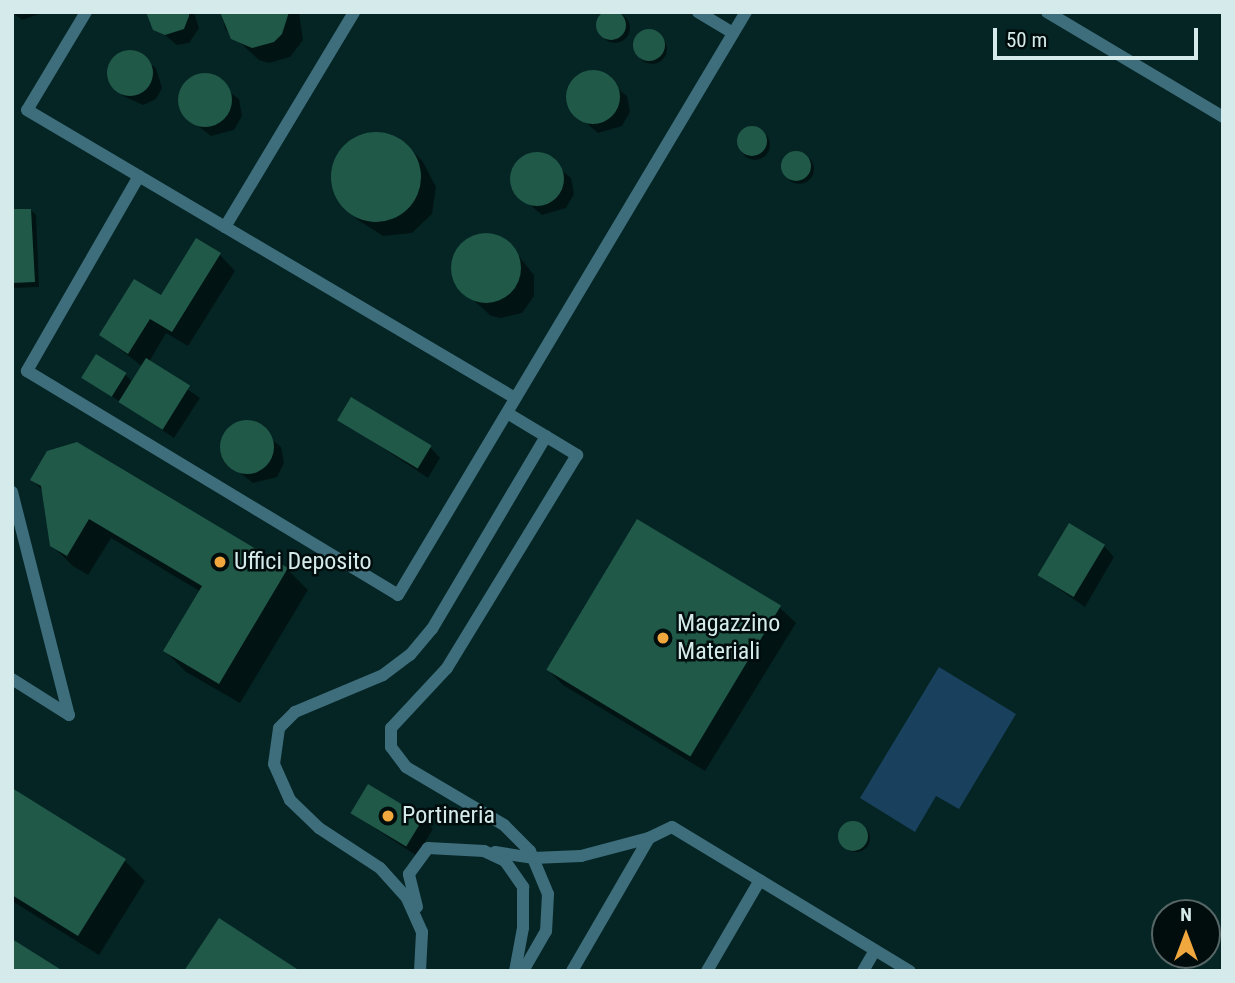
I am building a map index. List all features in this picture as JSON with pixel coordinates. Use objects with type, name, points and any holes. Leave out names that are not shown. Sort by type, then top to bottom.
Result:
[{"type":"lane","points":[[27,110],[86,12]]},
{"type":"lane","points":[[225,227],[354,12]]},
{"type":"lane","points":[[698,12],[733,33]]},
{"type":"lane","points":[[12,372],[27,371],[398,595],[746,12]]},
{"type":"lane","points":[[1047,12],[1223,117]]},
{"type":"lane","points":[[12,110],[27,110],[515,398]]},
{"type":"lane","points":[[27,371],[139,176]]},
{"type":"lane","points":[[506,413],[577,454],[447,668],[391,728],[391,747],[406,767],[503,825],[533,858],[548,894],[546,931],[523,971]]},
{"type":"lane","points":[[422,932],[407,898],[380,868],[319,828],[290,800],[274,764],[279,728],[295,712],[383,675],[410,655],[432,629],[546,436]]},
{"type":"lane","points":[[12,492],[69,715],[12,679]]},
{"type":"lane","points":[[421,971],[422,932],[410,874],[414,862],[428,848],[484,851],[533,858],[610,851],[672,827],[909,971]]},
{"type":"lane","points":[[572,971],[649,838]]},
{"type":"lane","points":[[484,851],[505,861],[523,887],[523,928],[515,971]]},
{"type":"lane","points":[[707,971],[760,880]]},
{"type":"lane","points":[[863,971],[875,950]]},
{"type":"water","points":[[939,667],[1016,714],[959,809],[936,796],[915,832],[860,798]]},
{"type":"building","points":[[611,10],[622,14],[626,25],[622,36],[611,40],[600,36],[596,25],[600,14]]},
{"type":"building","points":[[146,12],[189,12],[189,16],[184,29],[165,35],[153,30]]},
{"type":"building","points":[[220,12],[289,12],[282,34],[274,42],[252,48],[231,39]]},
{"type":"building","points":[[649,29],[660,34],[665,45],[660,56],[649,61],[638,56],[633,45],[638,34]]},
{"type":"building","points":[[130,50],[146,57],[153,73],[146,89],[130,96],[114,89],[107,73],[114,57]]},
{"type":"building","points":[[593,70],[612,78],[620,97],[612,116],[593,124],[574,116],[566,97],[574,78]]},
{"type":"building","points":[[205,73],[224,81],[232,100],[224,119],[205,127],[186,119],[178,100],[186,81]]},
{"type":"building","points":[[752,126],[763,130],[767,141],[763,152],[752,156],[741,152],[737,141],[741,130]]},
{"type":"building","points":[[376,132],[393,135],[408,145],[418,160],[421,177],[418,194],[408,209],[393,219],[376,222],[359,219],[344,209],[334,194],[331,177],[334,160],[344,145],[359,135]]},
{"type":"building","points":[[796,151],[807,155],[811,166],[807,177],[796,181],[785,177],[781,166],[785,155]]},
{"type":"building","points":[[537,152],[556,160],[564,179],[556,198],[537,206],[518,198],[510,179],[518,160]]},
{"type":"building","points":[[12,209],[31,209],[35,282],[12,283]]},
{"type":"building","points":[[486,233],[505,239],[515,249],[521,268],[515,287],[505,297],[486,303],[467,297],[457,287],[451,268],[457,249],[467,239]]},
{"type":"building","points":[[196,238],[221,253],[172,332],[150,319],[128,354],[99,335],[134,279],[161,295]]},
{"type":"building","points":[[96,354],[127,373],[112,397],[81,378]]},
{"type":"building","points":[[146,358],[190,386],[163,430],[118,402]]},
{"type":"building","points":[[351,397],[432,445],[418,469],[337,420]]},
{"type":"building","points":[[247,420],[266,428],[274,447],[266,466],[247,474],[228,466],[220,447],[228,428]]},
{"type":"building","name":"Uffici Deposito","points":[[77,442],[288,568],[219,684],[163,651],[202,586],[89,519],[67,556],[50,546],[41,486],[30,480],[47,451]]},
{"type":"building","name":"Magazzino Materiali","points":[[637,519],[781,606],[690,756],[546,670]]},
{"type":"building","points":[[1069,523],[1105,545],[1074,597],[1038,575]]},
{"type":"building","name":"Portineria","points":[[368,784],[424,817],[406,847],[350,813]]},
{"type":"building","points":[[12,788],[126,859],[78,936],[12,895]]},
{"type":"building","points":[[853,821],[859,822],[867,830],[867,842],[859,850],[853,851],[847,850],[839,842],[838,836],[839,830],[847,822]]},
{"type":"building","points":[[219,918],[300,971],[184,971]]},
{"type":"building","points":[[12,939],[63,971],[12,971]]},
{"type":"place","name":"Uffici Deposito","points":[[220,562]]},
{"type":"place","name":"Magazzino Materiali","points":[[663,638]]},
{"type":"place","name":"Portineria","points":[[388,816]]}]
